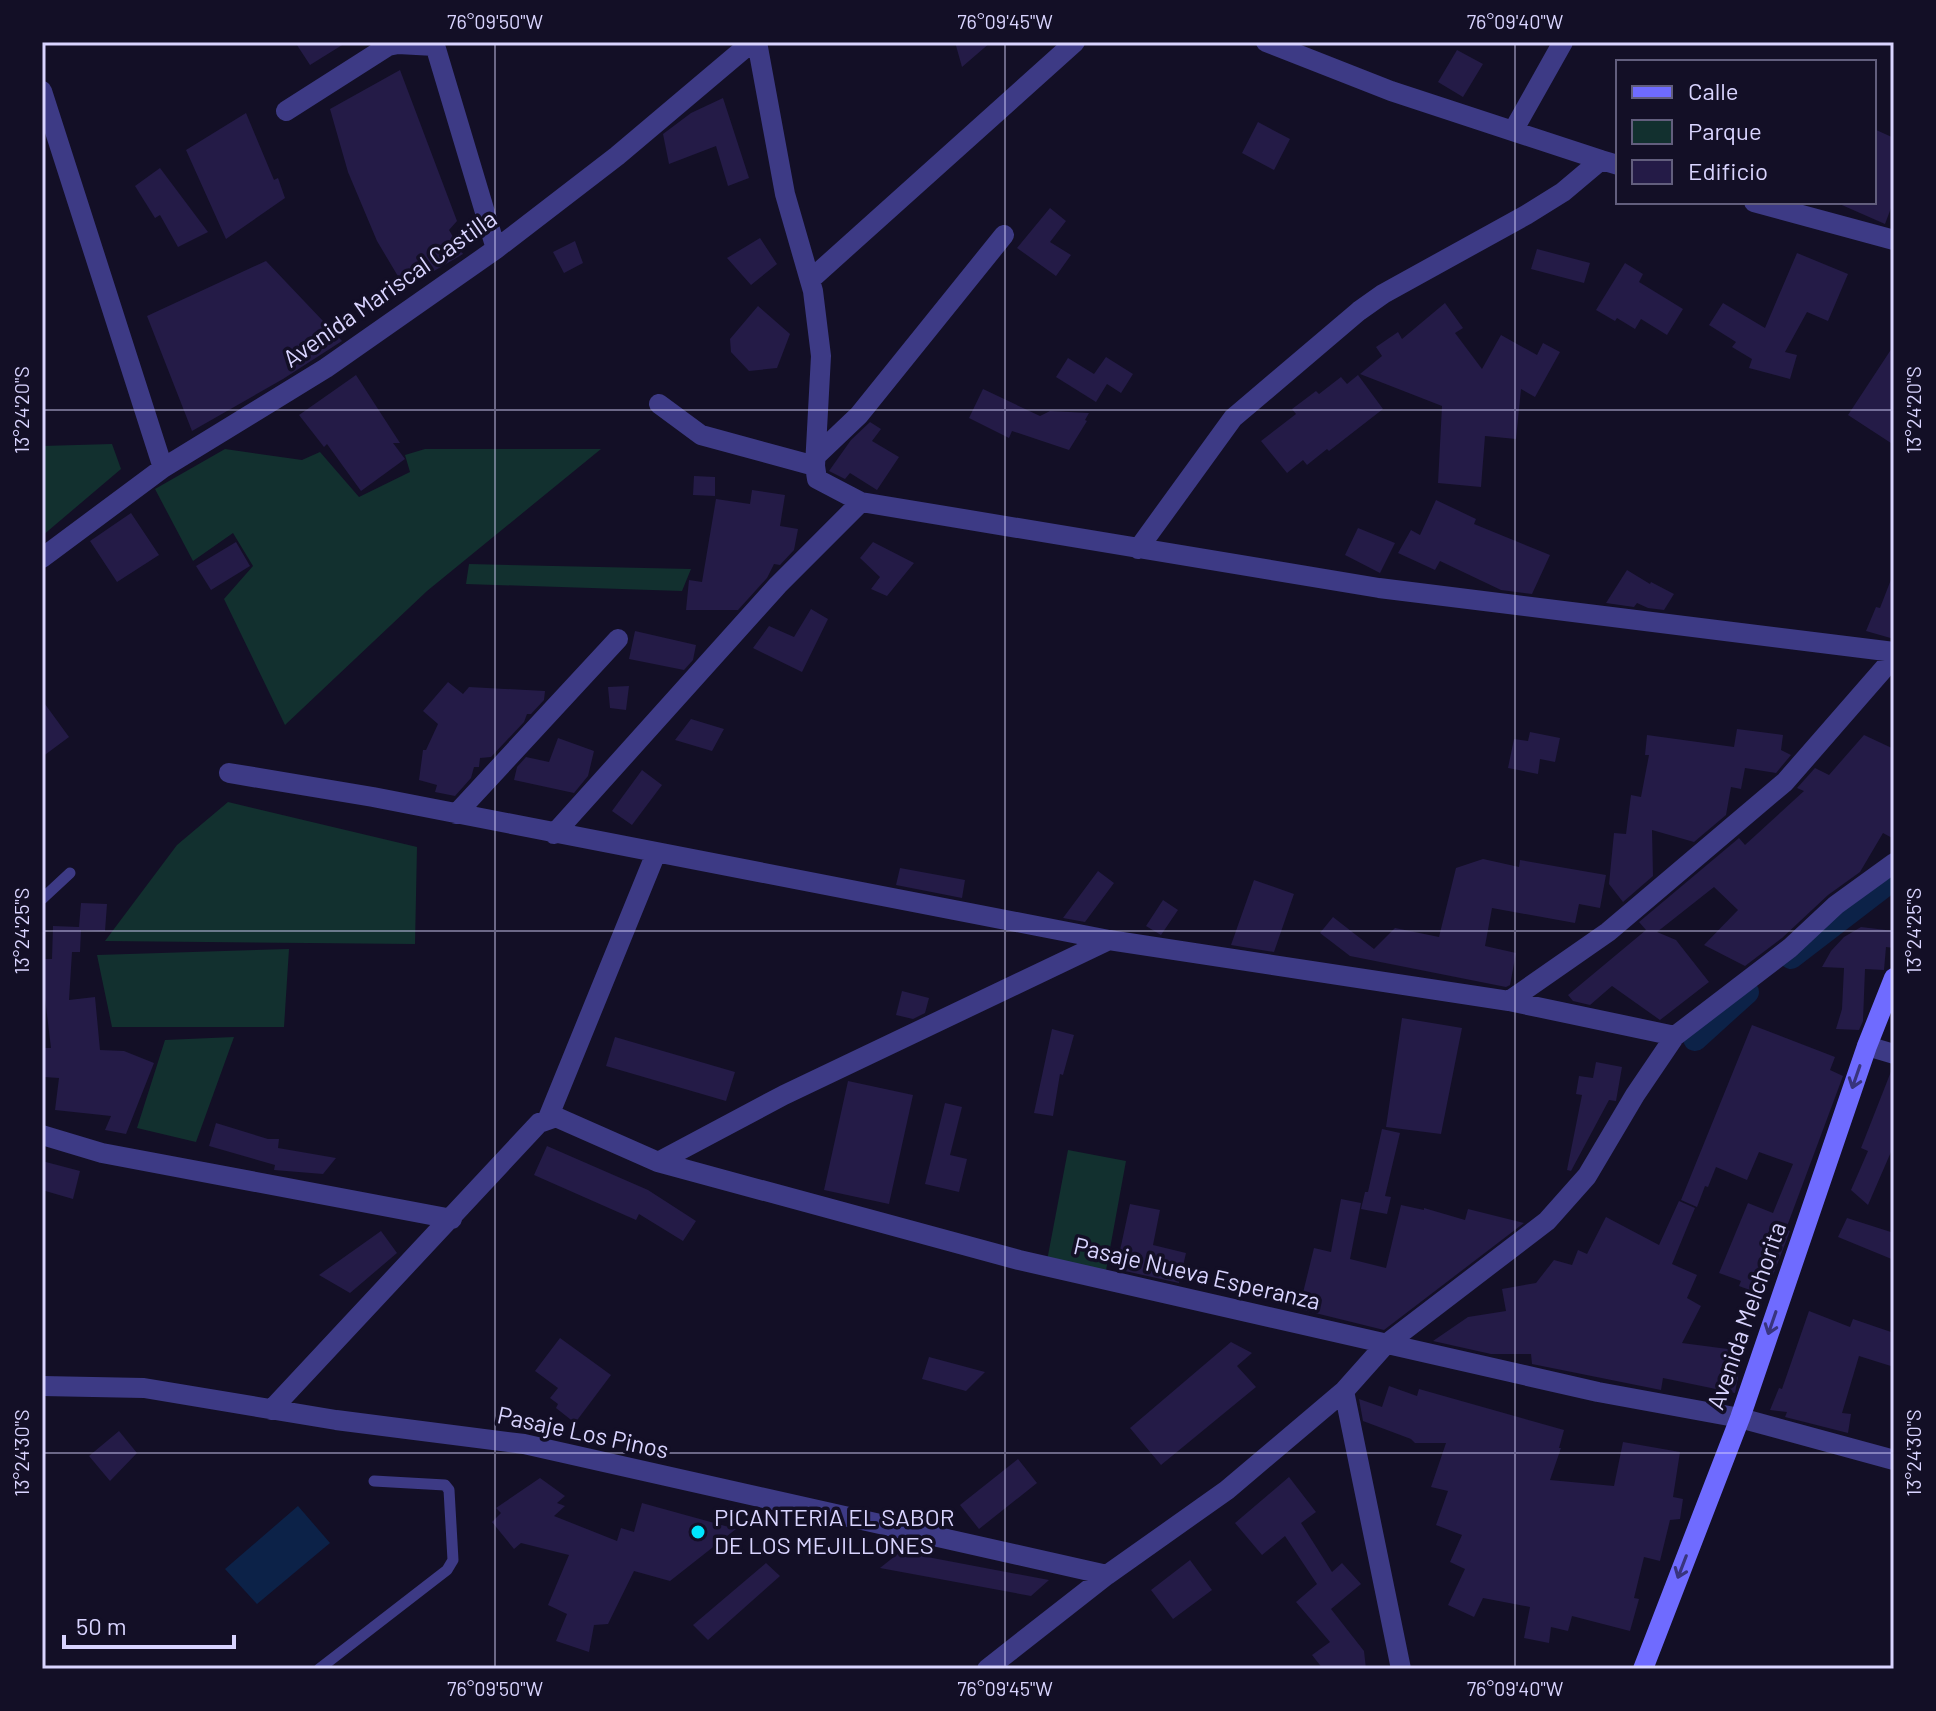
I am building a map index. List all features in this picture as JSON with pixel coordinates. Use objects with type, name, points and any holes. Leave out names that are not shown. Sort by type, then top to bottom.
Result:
[{"type":"main road","name":"Avenida Melchorita","points":[[1643,1669],[1740,1418],[1867,1046],[1894,978]]},
{"type":"street","name":"Avenida Mariscal Castilla","points":[[42,558],[163,468],[326,368],[496,249],[617,156],[754,42]]},
{"type":"street","points":[[754,42],[785,194],[810,280],[821,356],[815,461],[817,479],[861,502],[1138,549],[1379,588],[1894,654]]},
{"type":"street","points":[[810,280],[1075,42]]},
{"type":"street","points":[[1266,42],[1391,91],[1610,163]]},
{"type":"street","points":[[1513,131],[1563,42]]},
{"type":"street","points":[[286,111],[388,46],[434,44],[496,249]]},
{"type":"street","points":[[42,91],[163,468]]},
{"type":"street","points":[[1138,549],[1233,418],[1359,311],[1383,294],[1526,215],[1610,163]]},
{"type":"street","points":[[1761,204],[1894,240]]},
{"type":"street","points":[[815,461],[859,415],[1004,235]]},
{"type":"street","points":[[659,404],[701,435],[815,461]]},
{"type":"street","points":[[554,834],[778,585],[861,502]]},
{"type":"street","points":[[456,814],[618,639]]},
{"type":"street","points":[[1509,1001],[1608,932],[1785,782],[1894,654]]},
{"type":"street","points":[[229,773],[1109,940],[1509,1001],[1675,1036]]},
{"type":"street","points":[[271,1410],[539,1123],[548,1118],[656,853]]},
{"type":"street","points":[[987,1669],[1107,1575],[1227,1490],[1344,1391],[1385,1345],[1547,1221],[1587,1176],[1635,1095],[1675,1036],[1790,948],[1836,905],[1894,863]]},
{"type":"street","points":[[658,1162],[784,1095],[1109,940]]},
{"type":"street","points":[[1867,1046],[1894,1054]]},
{"type":"street","name":"Pasaje Nueva Esperanza","points":[[548,1118],[556,1117],[658,1162],[1019,1260],[1598,1392],[1740,1418],[1894,1460]]},
{"type":"street","points":[[42,1135],[102,1153],[452,1219]]},
{"type":"street","name":"Pasaje Los Pinos","points":[[42,1386],[144,1388],[271,1410],[524,1444],[1107,1575]]},
{"type":"street","points":[[1344,1391],[1401,1669]]},
{"type":"lane","points":[[42,899],[70,873]]},
{"type":"lane","points":[[319,1669],[447,1570],[453,1560],[449,1490],[445,1485],[374,1481]]},
{"type":"green space","points":[[112,444],[121,469],[42,536],[42,446]]},
{"type":"green space","points":[[225,449],[302,460],[320,452],[359,497],[410,472],[405,455],[425,449],[601,449],[427,591],[285,725],[224,599],[253,566],[233,533],[193,561],[155,489]]},
{"type":"green space","points":[[469,564],[691,569],[682,591],[466,584]]},
{"type":"green space","points":[[228,802],[417,847],[415,944],[105,941],[177,845]]},
{"type":"green space","points":[[289,949],[284,1027],[112,1027],[97,955]]},
{"type":"green space","points":[[234,1037],[196,1142],[137,1128],[165,1040]]},
{"type":"green space","points":[[1068,1150],[1126,1161],[1105,1276],[1046,1266]]},
{"type":"water","points":[[298,1506],[330,1543],[257,1604],[225,1569]]},
{"type":"building","points":[[295,42],[347,42],[310,65]]},
{"type":"building","points":[[955,42],[991,42],[962,67]]},
{"type":"building","points":[[1457,50],[1483,64],[1463,97],[1438,82]]},
{"type":"building","points":[[400,70],[457,221],[449,230],[463,254],[405,288],[377,241],[348,172],[330,109]]},
{"type":"building","points":[[723,98],[749,178],[728,186],[716,146],[669,164],[663,134],[691,113]]},
{"type":"building","points":[[246,113],[274,180],[278,178],[285,198],[226,239],[186,150]]},
{"type":"building","points":[[1258,122],[1290,139],[1274,170],[1242,153]]},
{"type":"building","points":[[1876,130],[1894,138],[1894,200],[1885,224],[1840,204],[1876,204]]},
{"type":"building","points":[[160,168],[208,232],[178,247],[160,215],[155,218],[135,186]]},
{"type":"building","points":[[1050,208],[1066,221],[1050,242],[1071,255],[1056,276],[1017,248]]},
{"type":"building","points":[[760,238],[777,264],[751,285],[727,258]]},
{"type":"building","points":[[575,241],[583,263],[564,273],[553,252]]},
{"type":"building","points":[[1537,249],[1590,263],[1584,283],[1531,269]]},
{"type":"building","points":[[1797,253],[1848,274],[1828,321],[1807,312],[1785,352],[1797,355],[1790,379],[1749,368],[1752,359],[1732,347],[1736,342],[1709,325],[1723,303],[1765,328]]},
{"type":"building","points":[[266,261],[342,341],[192,431],[147,316]]},
{"type":"building","points":[[1625,263],[1643,274],[1639,282],[1683,309],[1667,335],[1641,319],[1635,329],[1596,310]]},
{"type":"building","points":[[1445,303],[1463,328],[1455,333],[1482,369],[1501,335],[1537,355],[1543,343],[1560,352],[1535,397],[1521,389],[1516,439],[1485,436],[1481,487],[1438,483],[1442,406],[1360,374],[1382,356],[1376,347],[1398,332],[1402,339]]},
{"type":"building","points":[[758,306],[790,334],[777,368],[749,371],[731,352],[730,339]]},
{"type":"building","points":[[1894,345],[1894,445],[1848,415]]},
{"type":"building","points":[[1106,357],[1133,374],[1121,393],[1107,384],[1096,402],[1056,377],[1068,358],[1094,374]]},
{"type":"building","points":[[356,375],[400,443],[393,443],[405,459],[361,491],[327,444],[324,447],[299,415]]},
{"type":"building","points":[[1358,375],[1383,409],[1329,451],[1327,449],[1307,465],[1303,460],[1287,473],[1261,441],[1296,414],[1292,409],[1316,391],[1319,394],[1341,377],[1347,384]]},
{"type":"building","points":[[983,389],[1040,416],[1050,411],[1089,413],[1087,421],[1069,450],[1012,431],[1009,438],[969,418]]},
{"type":"building","points":[[870,422],[881,429],[872,441],[899,457],[877,490],[850,473],[845,479],[829,471],[851,440]]},
{"type":"building","points":[[694,476],[715,477],[715,496],[693,495]]},
{"type":"building","points":[[752,490],[785,495],[780,526],[798,529],[794,550],[780,565],[774,564],[767,578],[738,610],[686,610],[689,580],[702,582],[716,499],[750,504]]},
{"type":"building","points":[[1436,500],[1476,519],[1474,524],[1550,555],[1532,594],[1501,590],[1440,561],[1435,570],[1398,553],[1411,530],[1420,535]]},
{"type":"building","points":[[131,513],[159,555],[117,582],[90,541]]},
{"type":"building","points":[[1358,528],[1395,543],[1380,573],[1345,555]]},
{"type":"building","points":[[236,542],[250,566],[211,590],[196,566]]},
{"type":"building","points":[[873,542],[914,563],[887,596],[871,589],[880,577],[860,558]]},
{"type":"building","points":[[1627,570],[1674,594],[1664,610],[1637,603],[1634,607],[1606,603]]},
{"type":"building","points":[[1892,577],[1894,639],[1866,631],[1876,607],[1880,608]]},
{"type":"building","points":[[811,609],[828,619],[802,672],[753,648],[769,626],[794,637]]},
{"type":"building","points":[[635,631],[696,645],[693,660],[684,670],[629,659]]},
{"type":"building","points":[[448,682],[463,694],[469,687],[545,691],[544,700],[531,714],[527,714],[524,722],[491,757],[480,758],[479,767],[474,767],[471,778],[455,796],[435,792],[437,785],[419,780],[423,750],[426,750],[438,724],[423,711]]},
{"type":"building","points":[[629,686],[626,710],[610,708],[608,687]]},
{"type":"building","points":[[42,700],[69,737],[42,757]]},
{"type":"building","points":[[691,719],[724,729],[712,751],[675,740]]},
{"type":"building","points":[[1737,729],[1783,735],[1781,750],[1791,755],[1776,773],[1745,768],[1741,789],[1731,787],[1726,815],[1694,842],[1652,830],[1653,876],[1623,902],[1609,884],[1614,833],[1626,834],[1631,795],[1641,797],[1649,755],[1645,755],[1647,735],[1734,747]]},
{"type":"building","points":[[1530,732],[1560,738],[1555,762],[1540,759],[1538,774],[1508,768],[1514,739],[1528,741]]},
{"type":"building","points":[[1864,735],[1894,749],[1894,839],[1883,833],[1860,872],[1828,895],[1782,938],[1745,966],[1704,945],[1738,910],[1714,887],[1657,932],[1676,940],[1709,982],[1660,1020],[1612,986],[1590,1005],[1573,1001],[1568,995],[1646,930],[1639,922],[1739,838],[1745,845],[1804,791],[1797,788],[1815,768],[1829,775]]},
{"type":"building","points":[[558,738],[594,751],[588,776],[574,793],[514,780],[517,767],[526,757],[549,762]]},
{"type":"building","points":[[642,770],[662,785],[632,825],[612,811]]},
{"type":"building","points":[[1483,859],[1519,867],[1520,860],[1606,875],[1600,908],[1579,904],[1575,923],[1492,908],[1485,946],[1516,953],[1510,985],[1506,987],[1350,956],[1320,933],[1333,917],[1374,949],[1395,928],[1439,937],[1456,868]]},
{"type":"building","points":[[900,868],[965,880],[962,898],[896,885]]},
{"type":"building","points":[[1098,871],[1114,883],[1085,922],[1063,918]]},
{"type":"building","points":[[1254,880],[1294,894],[1274,952],[1231,945]]},
{"type":"building","points":[[1163,900],[1178,910],[1161,935],[1146,926]]},
{"type":"building","points":[[81,903],[107,904],[105,931],[81,930],[80,952],[72,952],[69,1000],[95,997],[100,1050],[124,1051],[154,1063],[126,1134],[105,1130],[111,1116],[55,1110],[59,1078],[44,1077],[44,1048],[51,1048],[45,998],[45,959],[52,959],[53,926],[79,927]]},
{"type":"building","points":[[1861,927],[1894,931],[1894,948],[1886,947],[1884,970],[1865,969],[1863,1021],[1859,1030],[1836,1029],[1842,1009],[1844,968],[1822,967],[1844,937]]},
{"type":"building","points":[[902,991],[929,998],[925,1013],[913,1019],[896,1015]]},
{"type":"building","points":[[1402,1018],[1462,1028],[1441,1134],[1386,1127]]},
{"type":"building","points":[[1752,1025],[1835,1057],[1830,1070],[1843,1076],[1786,1229],[1790,1231],[1773,1275],[1768,1273],[1760,1294],[1739,1286],[1741,1281],[1719,1273],[1748,1203],[1773,1213],[1793,1164],[1759,1152],[1747,1180],[1716,1167],[1697,1207],[1681,1200]]},
{"type":"building","points":[[1052,1029],[1074,1035],[1063,1075],[1060,1074],[1053,1116],[1034,1113]]},
{"type":"building","points":[[615,1037],[735,1072],[726,1101],[606,1066]]},
{"type":"building","points":[[1596,1062],[1622,1067],[1616,1101],[1609,1100],[1571,1171],[1567,1170],[1582,1095],[1576,1094],[1579,1076],[1593,1078]]},
{"type":"building","points":[[1892,1069],[1894,1145],[1868,1205],[1851,1190],[1868,1151],[1861,1148]]},
{"type":"building","points":[[848,1081],[913,1095],[889,1204],[824,1190]]},
{"type":"building","points":[[945,1103],[962,1107],[950,1155],[967,1159],[959,1192],[925,1184]]},
{"type":"building","points":[[216,1123],[268,1139],[279,1139],[278,1148],[336,1158],[323,1174],[274,1170],[275,1165],[209,1146]]},
{"type":"building","points":[[1382,1129],[1400,1133],[1385,1196],[1391,1197],[1387,1214],[1361,1209],[1365,1192],[1368,1192]]},
{"type":"building","points":[[547,1146],[648,1190],[696,1221],[683,1241],[639,1214],[636,1220],[534,1175]]},
{"type":"building","points":[[42,1161],[80,1171],[73,1199],[42,1190]]},
{"type":"building","points":[[1341,1199],[1361,1203],[1350,1259],[1386,1268],[1401,1205],[1465,1220],[1468,1209],[1524,1223],[1384,1330],[1299,1309],[1314,1248],[1331,1252]]},
{"type":"building","points":[[1679,1201],[1695,1208],[1672,1264],[1697,1275],[1687,1298],[1701,1306],[1682,1343],[1743,1351],[1735,1393],[1663,1378],[1661,1390],[1532,1364],[1531,1354],[1491,1354],[1433,1341],[1468,1317],[1506,1311],[1502,1289],[1536,1283],[1554,1260],[1572,1265],[1578,1250],[1587,1254],[1606,1217],[1659,1245]]},
{"type":"building","points":[[1130,1204],[1160,1210],[1153,1245],[1186,1253],[1179,1283],[1116,1269]]},
{"type":"building","points":[[1847,1218],[1894,1233],[1894,1260],[1838,1237]]},
{"type":"building","points":[[381,1231],[397,1253],[350,1293],[319,1275]]},
{"type":"building","points":[[1809,1311],[1850,1327],[1853,1319],[1894,1333],[1894,1367],[1859,1356],[1842,1413],[1851,1414],[1848,1433],[1785,1417],[1787,1412],[1770,1410],[1779,1388],[1782,1389]]},
{"type":"building","points":[[560,1338],[611,1375],[575,1423],[556,1408],[558,1404],[550,1398],[558,1388],[535,1371]]},
{"type":"building","points":[[1231,1342],[1252,1353],[1237,1366],[1256,1387],[1161,1465],[1130,1428]]},
{"type":"building","points":[[929,1357],[985,1372],[966,1391],[922,1379]]},
{"type":"building","points":[[1389,1386],[1417,1396],[1419,1389],[1564,1430],[1550,1480],[1614,1486],[1623,1442],[1680,1452],[1673,1497],[1683,1499],[1680,1519],[1670,1520],[1660,1561],[1644,1557],[1634,1598],[1639,1599],[1630,1631],[1572,1616],[1568,1631],[1551,1627],[1549,1643],[1524,1638],[1530,1607],[1483,1598],[1474,1617],[1448,1605],[1465,1569],[1450,1562],[1462,1535],[1436,1525],[1448,1491],[1431,1487],[1446,1443],[1415,1443],[1363,1421],[1359,1399],[1382,1407]]},
{"type":"building","points":[[119,1431],[137,1453],[110,1481],[89,1456]]},
{"type":"building","points":[[1018,1459],[1037,1483],[979,1529],[960,1505]]},
{"type":"building","points":[[1289,1477],[1316,1512],[1301,1523],[1332,1572],[1342,1563],[1361,1584],[1331,1609],[1364,1651],[1366,1669],[1323,1669],[1312,1655],[1330,1642],[1296,1602],[1317,1584],[1285,1536],[1262,1555],[1235,1523]]},
{"type":"building","points":[[540,1478],[565,1496],[557,1503],[565,1506],[554,1516],[617,1541],[621,1528],[634,1532],[642,1503],[736,1529],[670,1581],[634,1571],[608,1624],[594,1625],[589,1652],[556,1641],[567,1614],[548,1605],[569,1555],[521,1543],[514,1549],[492,1522],[501,1513],[496,1508]]},
{"type":"building","points":[[900,1552],[1049,1580],[1031,1596],[880,1568]]},
{"type":"building","points":[[1190,1560],[1212,1590],[1173,1619],[1151,1590]]},
{"type":"building","points":[[766,1563],[780,1576],[708,1640],[693,1625]]},
{"type":"waterway","points":[[1791,957],[1894,878]]},
{"type":"waterway","points":[[1695,1039],[1747,992]]},
{"type":"place","name":"PICANTERIA EL SABOR DE LOS MEJILLONES","points":[[698,1532]]}]
